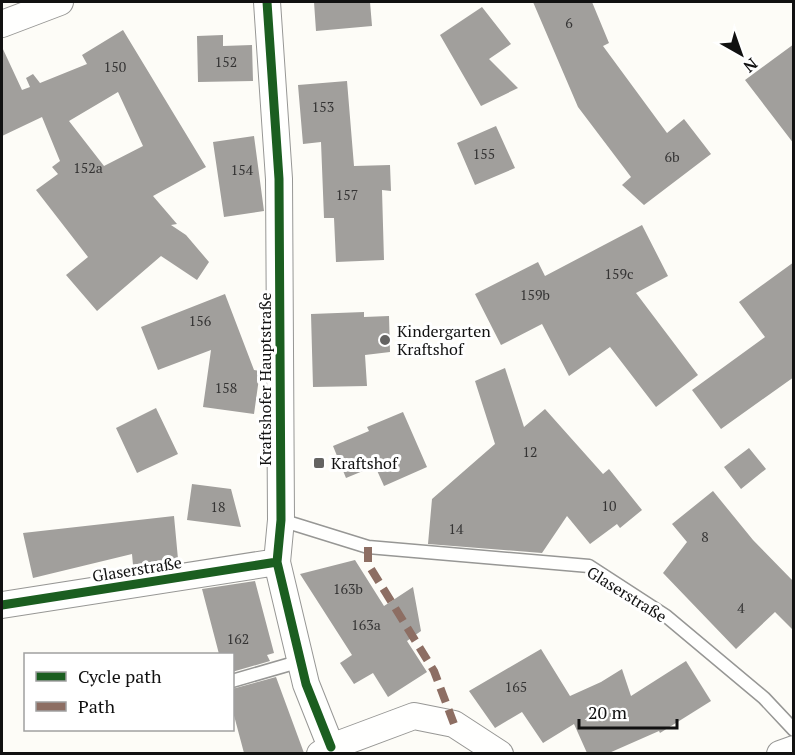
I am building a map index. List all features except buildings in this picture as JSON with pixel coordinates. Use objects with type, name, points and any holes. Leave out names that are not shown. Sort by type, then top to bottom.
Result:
[{"type":"street","points":[[2,24],[60,2]]},
{"type":"street","name":"Kraftshofer Hauptstraße","points":[[267,2],[279,179],[281,520],[277,562],[306,684],[326,750],[414,716],[454,724],[500,753]]},
{"type":"street","name":"Glaserstraße","points":[[2,604],[277,562]]},
{"type":"street","points":[[780,753],[794,749]]},
{"type":"lane","name":"Glaserstraße","points":[[281,520],[368,547],[589,566],[666,616],[764,698],[794,730]]},
{"type":"lane","points":[[234,680],[301,661]]},
{"type":"marked path","points":[[368,547],[368,564],[434,671],[454,724]]},
{"type":"cycle path","points":[[267,2],[279,179],[281,520],[277,562],[306,684],[331,747]]},
{"type":"cycle path","points":[[2,605],[277,562]]},
{"type":"place","name":"Kindergarten Kraftshof","points":[[385,340]]},
{"type":"place","name":"Kraftshof","points":[[319,463]]}]
